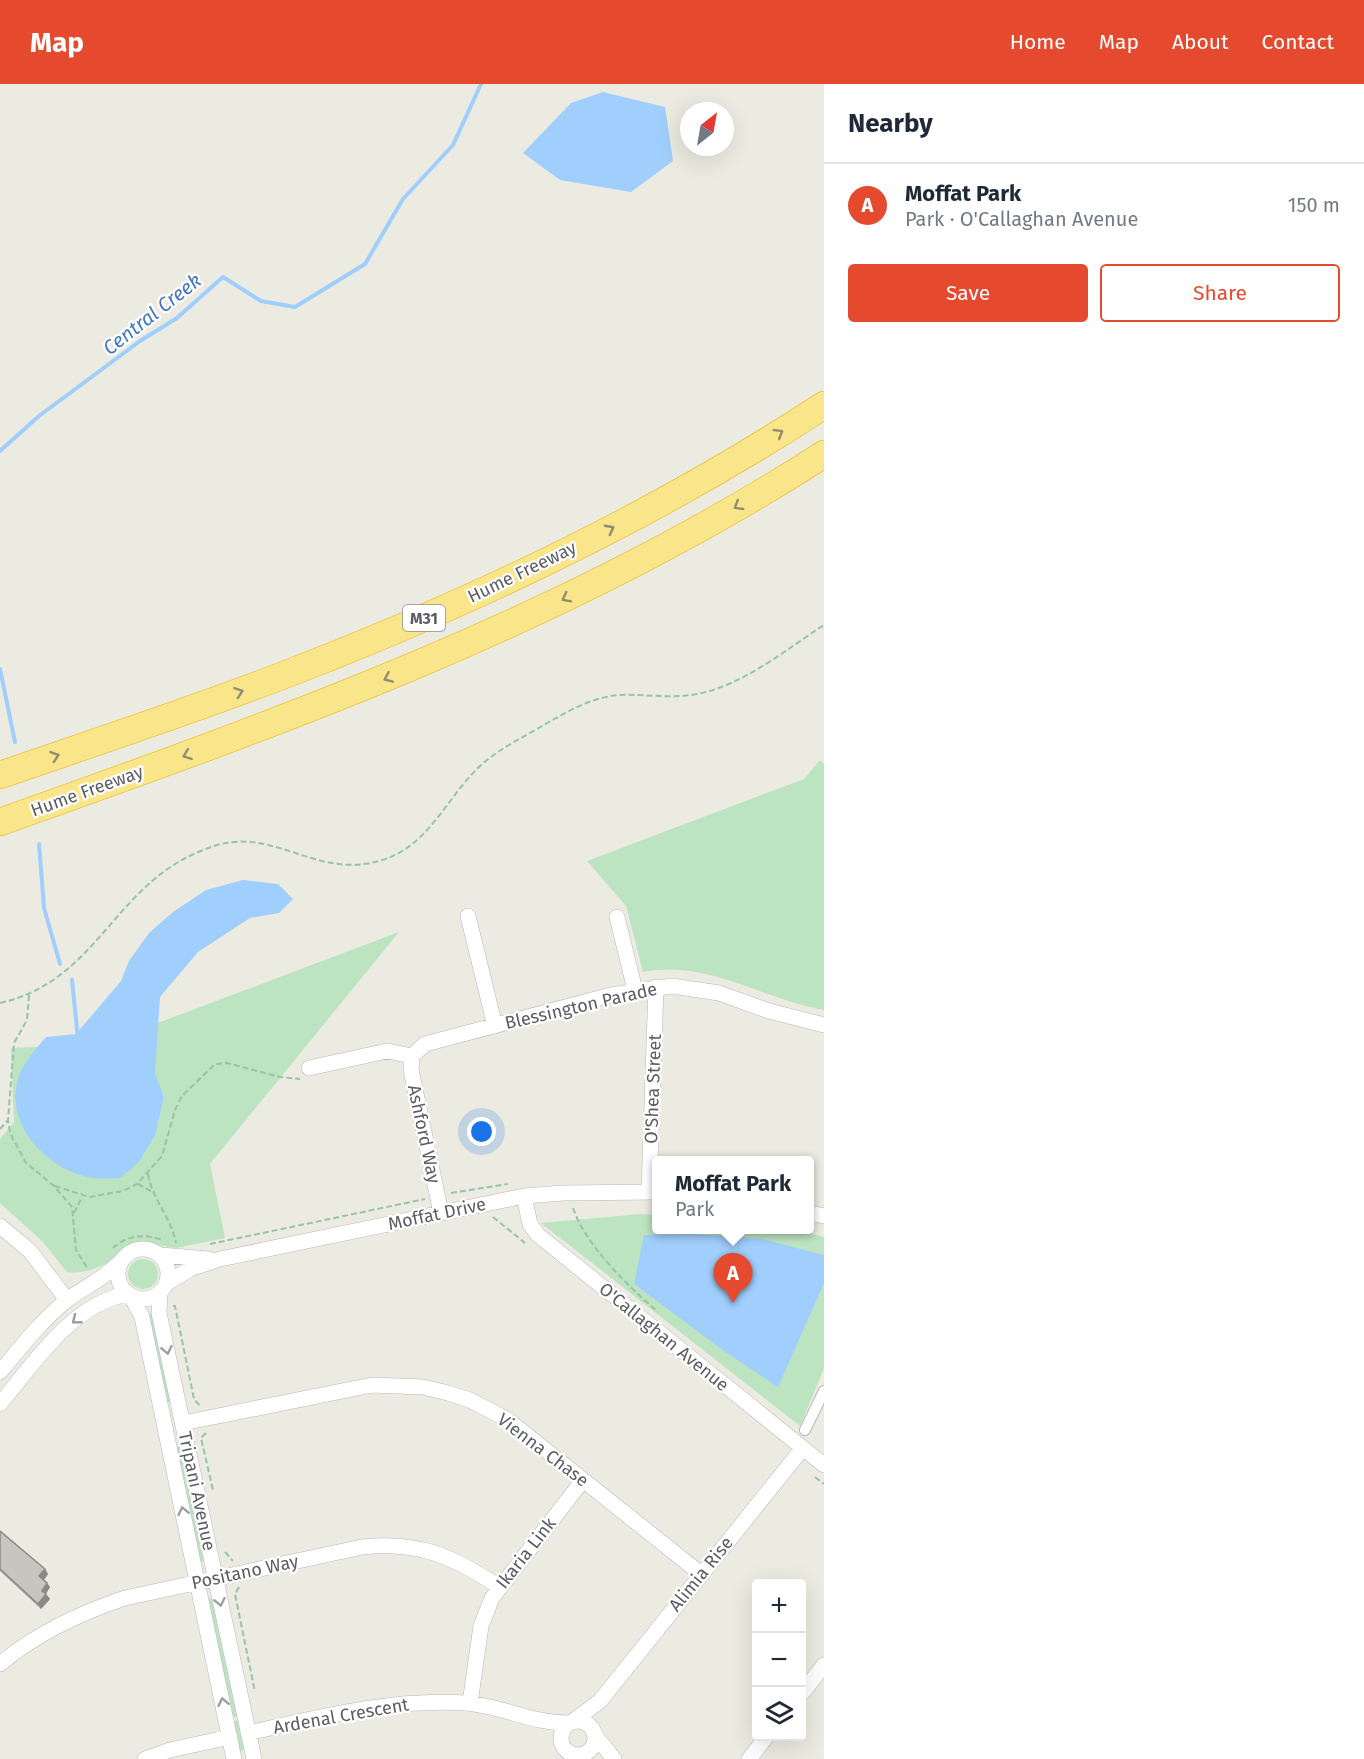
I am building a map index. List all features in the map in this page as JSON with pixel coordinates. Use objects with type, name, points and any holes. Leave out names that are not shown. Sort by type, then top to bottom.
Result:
[{"type":"highway","name":"Hume Freeway","points":[[0,776],[270,681],[396,630],[498,585],[603,533],[708,476],[824,405]]},
{"type":"highway","name":"Hume Freeway","points":[[0,822],[307,710],[459,648],[644,558],[824,454]]},
{"type":"street","points":[[468,916],[495,1026]]},
{"type":"street","points":[[617,916],[635,990]]},
{"type":"street","name":"Blessington Parade","points":[[412,1056],[425,1044],[635,990],[656,987],[700,988],[769,1011],[824,1025]]},
{"type":"street","name":"O'Shea Street","points":[[654,1156],[656,987]]},
{"type":"street","points":[[307,1073],[387,1051],[412,1056]]},
{"type":"street","name":"Ashford Way","points":[[412,1056],[411,1070],[441,1213]]},
{"type":"street","name":"Moffat Drive","points":[[163,1288],[190,1269],[220,1259],[524,1196],[652,1192]]},
{"type":"street","name":"O'Callaghan Avenue","points":[[524,1196],[530,1224],[538,1235],[824,1465]]},
{"type":"street","points":[[0,1226],[30,1251],[67,1300]]},
{"type":"street","points":[[0,1372],[31,1334],[67,1300],[108,1274],[114,1258],[138,1248],[161,1255],[168,1268],[163,1288],[146,1299],[129,1295],[114,1296],[96,1305],[68,1327],[0,1404]]},
{"type":"street","name":"Moffat Drive","points":[[161,1255],[178,1251],[220,1259]]},
{"type":"street","points":[[114,1258],[118,1280],[129,1295]]},
{"type":"street","name":"Tripani Avenue","points":[[163,1288],[159,1313],[254,1759]]},
{"type":"street","name":"Tripani Avenue","points":[[129,1295],[142,1317],[234,1759]]},
{"type":"street","name":"Vienna Chase","points":[[183,1423],[349,1388],[397,1384],[448,1393],[490,1410],[533,1440],[700,1574]]},
{"type":"street","points":[[805,1430],[824,1391]]},
{"type":"street","name":"Alimia Rise","points":[[571,1723],[600,1701],[803,1448]]},
{"type":"street","name":"Ikaria Link","points":[[470,1703],[481,1626],[498,1586],[583,1480]]},
{"type":"street","name":"Positano Way","points":[[0,1664],[42,1633],[97,1607],[125,1598],[362,1547],[395,1545],[446,1555],[498,1586]]},
{"type":"street","points":[[806,1687],[824,1665]]},
{"type":"street","name":"Alimia Rise","points":[[594,1733],[600,1701]]},
{"type":"street","name":"Ardenal Crescent","points":[[248,1733],[378,1707],[430,1702],[470,1703],[540,1721],[571,1723]]},
{"type":"street","points":[[540,1721],[561,1748],[579,1755],[613,1759]]},
{"type":"street","points":[[561,1748],[562,1731],[571,1723],[587,1724],[613,1759]]},
{"type":"street","points":[[579,1755],[593,1745],[594,1733]]},
{"type":"street","points":[[145,1759],[170,1750],[230,1737]]},
{"type":"street","points":[[748,1759],[763,1741]]},
{"type":"path","points":[[0,1003],[29,994],[69,969],[97,942],[141,889],[164,871],[194,854],[225,843],[246,842],[338,864],[382,860],[419,840],[470,776],[486,761],[569,711],[592,700],[618,695],[684,696],[710,691],[748,674],[824,625]]},
{"type":"path","points":[[53,1185],[82,1197],[109,1195],[137,1184],[148,1174],[165,1149],[179,1102],[210,1067],[227,1063],[279,1077],[307,1073]]},
{"type":"path","points":[[0,1130],[8,1120]]},
{"type":"path","points":[[148,1174],[151,1191],[169,1218],[178,1251]]},
{"type":"path","points":[[206,1244],[513,1183]]},
{"type":"path","points":[[137,1184],[151,1191]]},
{"type":"path","points":[[571,1193],[575,1213],[597,1249],[618,1273],[660,1313]]},
{"type":"path","points":[[74,1213],[82,1197]]},
{"type":"path","points":[[114,1258],[123,1241],[139,1236],[178,1251]]},
{"type":"path","points":[[87,1268],[91,1266]]},
{"type":"green space","points":[[820,760],[824,764],[824,1010],[801,1005],[712,975],[667,969],[643,972],[626,906],[587,861],[804,779]]},
{"type":"green space","points":[[399,932],[210,1164],[225,1238],[176,1248],[138,1242],[105,1264],[86,1271],[67,1272],[43,1242],[0,1203],[0,1139],[14,1122],[11,1048],[102,1044]]},
{"type":"green space","points":[[641,1214],[652,1215],[652,1234],[812,1234],[824,1237],[824,1368],[800,1426],[541,1223]]},
{"type":"green space","points":[[143,1259],[154,1263],[158,1274],[154,1285],[143,1289],[132,1285],[128,1274],[132,1263]]},
{"type":"green space","points":[[153,1313],[172,1402],[166,1403],[148,1314]]},
{"type":"green space","points":[[181,1446],[205,1561],[198,1562],[176,1448]]},
{"type":"green space","points":[[212,1598],[239,1716],[232,1718],[207,1599]]},
{"type":"green space","points":[[239,1720],[245,1750],[237,1751],[231,1722]]},
{"type":"water","points":[[603,92],[665,107],[673,161],[631,192],[560,180],[523,153],[571,103]]},
{"type":"water","points":[[243,880],[278,884],[293,899],[279,913],[250,918],[198,952],[160,997],[155,1073],[164,1097],[155,1135],[139,1162],[120,1178],[93,1178],[77,1174],[46,1156],[24,1129],[18,1113],[15,1096],[18,1079],[26,1062],[46,1037],[76,1034],[121,981],[129,961],[149,933],[173,912],[206,890]]},
{"type":"water","points":[[690,1234],[762,1239],[824,1255],[824,1283],[778,1387],[728,1354],[634,1284],[644,1235]]},
{"type":"building","points":[[0,1531],[45,1569],[39,1576],[47,1583],[42,1591],[46,1594],[38,1604],[0,1569]]},
{"type":"waterway","name":"Central Creek","points":[[0,451],[39,416],[140,341],[177,318],[223,277],[261,301],[295,307],[365,264],[403,199],[453,145],[481,84]]},
{"type":"waterway","name":"Central Creek","points":[[0,669],[15,742]]},
{"type":"waterway","name":"Central Creek","points":[[39,844],[44,908],[60,964]]},
{"type":"waterway","name":"Central Creek","points":[[72,980],[78,1039]]},
{"type":"place","name":"Moffat Park","points":[[733,1303]]}]
